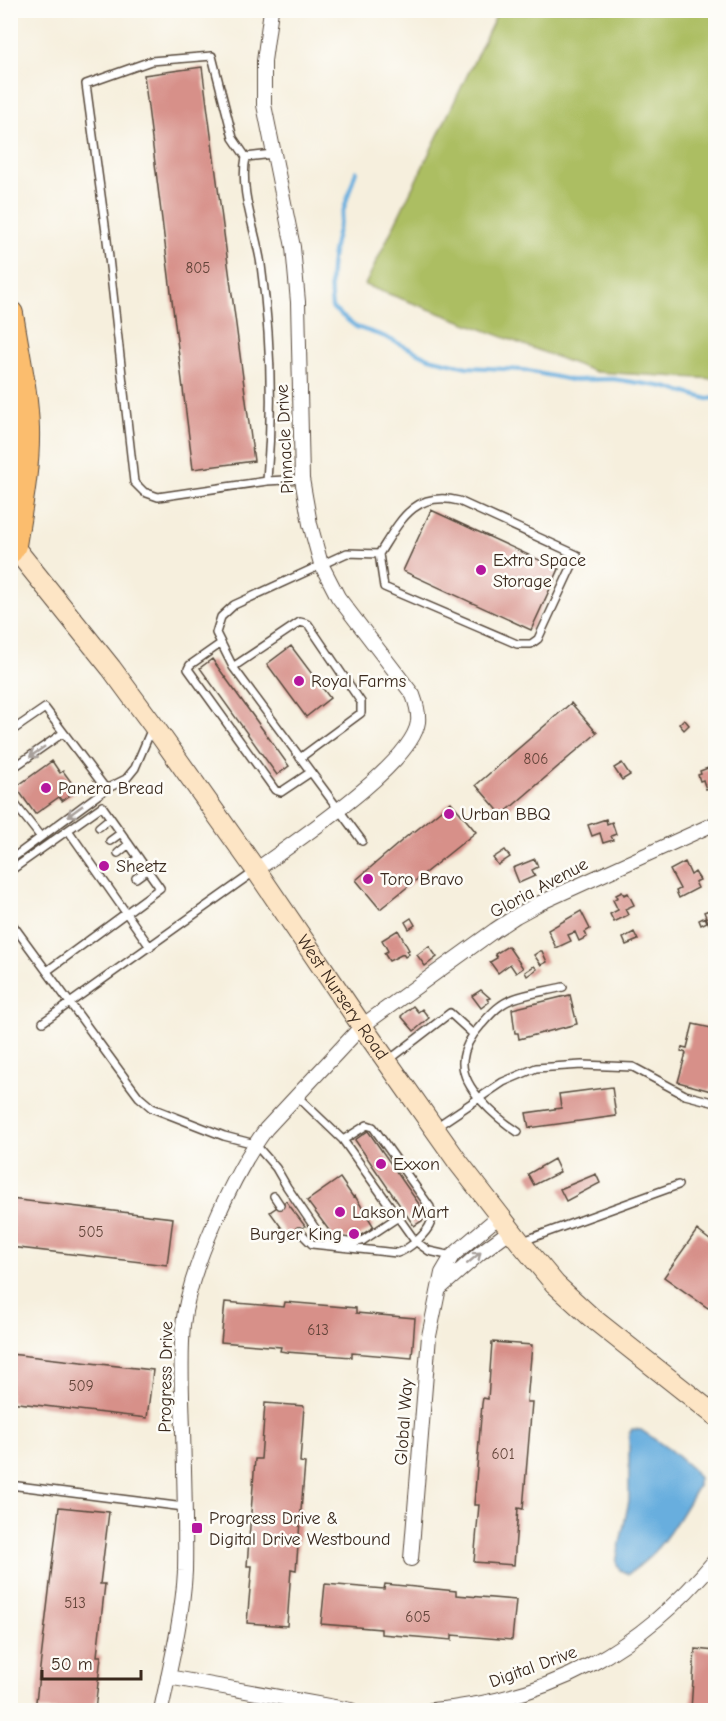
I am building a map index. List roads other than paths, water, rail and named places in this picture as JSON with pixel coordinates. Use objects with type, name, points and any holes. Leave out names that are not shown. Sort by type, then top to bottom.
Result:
[{"type":"highway","points":[[10,314],[23,392],[26,429],[24,479],[11,546]]},
{"type":"main road","name":"West Nursery Road","points":[[11,546],[111,668],[153,724],[387,1062],[510,1229],[555,1284],[591,1317],[716,1416]]},
{"type":"street","name":"Pinnacle Drive","points":[[256,870],[338,809],[387,768],[411,741],[418,722],[413,695],[338,597],[321,564],[302,478],[296,280],[288,213],[273,154],[264,105],[264,61],[271,10]]},
{"type":"street","name":"Gloria Avenue","points":[[362,1026],[516,916],[716,822]]},
{"type":"street","name":"Progress Drive","points":[[161,1710],[185,1573],[181,1372],[183,1323],[192,1282],[209,1237],[255,1144],[266,1129],[362,1026]]},
{"type":"street","name":"Global Way","points":[[411,1559],[429,1335],[442,1273],[452,1256],[510,1229]]},
{"type":"street","points":[[439,1289],[510,1229]]},
{"type":"street","name":"Digital Drive","points":[[432,1710],[471,1707],[509,1697],[577,1673],[624,1646],[663,1616],[716,1559]]},
{"type":"street","points":[[168,1677],[346,1710]]},
{"type":"lane","points":[[267,481],[270,438],[269,341],[261,264],[243,173],[246,157],[233,138],[212,56],[151,61],[86,84],[107,240],[134,482],[144,492],[158,497],[302,478]]},
{"type":"lane","points":[[246,157],[273,154]]},
{"type":"lane","points":[[443,497],[459,501],[578,555],[538,639],[531,644],[517,644],[384,587],[379,554],[410,510],[425,500],[443,497]]},
{"type":"lane","points":[[362,841],[233,667],[216,633],[221,617],[234,605],[347,553],[379,554]]},
{"type":"lane","points":[[233,667],[300,622],[308,624],[361,702],[361,713],[300,758]]},
{"type":"lane","points":[[220,644],[190,665],[188,669],[275,790],[281,792],[311,772]]},
{"type":"lane","points":[[10,732],[45,708],[106,789]]},
{"type":"lane","points":[[10,860],[106,789],[126,779],[135,768],[153,724]]},
{"type":"lane","points":[[10,771],[63,733]]},
{"type":"lane","points":[[10,798],[40,836]]},
{"type":"lane","points":[[10,866],[13,869],[102,806],[160,888],[47,971]]},
{"type":"lane","points":[[99,827],[111,818]]},
{"type":"lane","points":[[68,830],[150,946]]},
{"type":"lane","points":[[110,841],[121,833]]},
{"type":"lane","points":[[78,844],[85,838]]},
{"type":"lane","points":[[118,853],[129,844]]},
{"type":"lane","points":[[87,857],[94,852]]},
{"type":"lane","points":[[128,866],[139,858]]},
{"type":"lane","points":[[95,869],[102,864]]},
{"type":"lane","points":[[136,878],[147,870]]},
{"type":"lane","points":[[43,1022],[256,870]]},
{"type":"lane","points":[[105,882],[112,877]]},
{"type":"lane","points":[[113,894],[121,889]]},
{"type":"lane","points":[[10,921],[127,1081],[153,1108],[214,1132],[255,1144],[276,1168],[319,1234],[326,1239],[355,1243],[362,1241],[398,1217]]},
{"type":"lane","points":[[518,1132],[499,1120],[466,1079],[462,1063],[467,1044],[494,1011],[512,999],[563,987]]},
{"type":"lane","points":[[387,1062],[450,1013],[474,1034]]},
{"type":"lane","points":[[434,1128],[503,1082],[536,1068],[582,1065],[633,1067],[685,1095],[716,1103]]},
{"type":"lane","points":[[297,1096],[342,1140],[415,1241],[429,1251],[452,1256]]},
{"type":"lane","points":[[299,1231],[312,1244],[397,1253],[415,1241],[427,1229],[431,1221],[430,1207],[373,1126],[367,1125],[342,1140]]},
{"type":"lane","points":[[510,1229],[602,1214],[678,1185]]},
{"type":"lane","points":[[274,1196],[280,1205]]},
{"type":"lane","points":[[10,1485],[184,1507]]},
{"type":"water","points":[[632,1429],[641,1430],[692,1469],[698,1478],[698,1486],[660,1545],[640,1566],[628,1574],[620,1570],[616,1562],[629,1501],[629,1434]]},
{"type":"waterway","points":[[356,171],[336,238],[330,289],[332,308],[356,327],[383,336],[429,358],[467,367],[523,370],[571,380],[613,379],[665,387],[708,399],[716,398]]},
{"type":"place","name":"Extra Space Storage","points":[[481,570]]},
{"type":"place","name":"Royal Farms","points":[[299,681]]},
{"type":"place","name":"Panera Bread","points":[[46,788]]},
{"type":"place","name":"Urban BBQ","points":[[449,814]]},
{"type":"place","name":"Sheetz","points":[[104,866]]},
{"type":"place","name":"Toro Bravo","points":[[368,879]]},
{"type":"place","name":"Exxon","points":[[381,1164]]},
{"type":"place","name":"Lakson Mart","points":[[340,1212]]},
{"type":"place","name":"Burger King","points":[[354,1234]]},
{"type":"place","name":"Progress Drive & Digital Drive Westbound","points":[[197,1528]]}]
